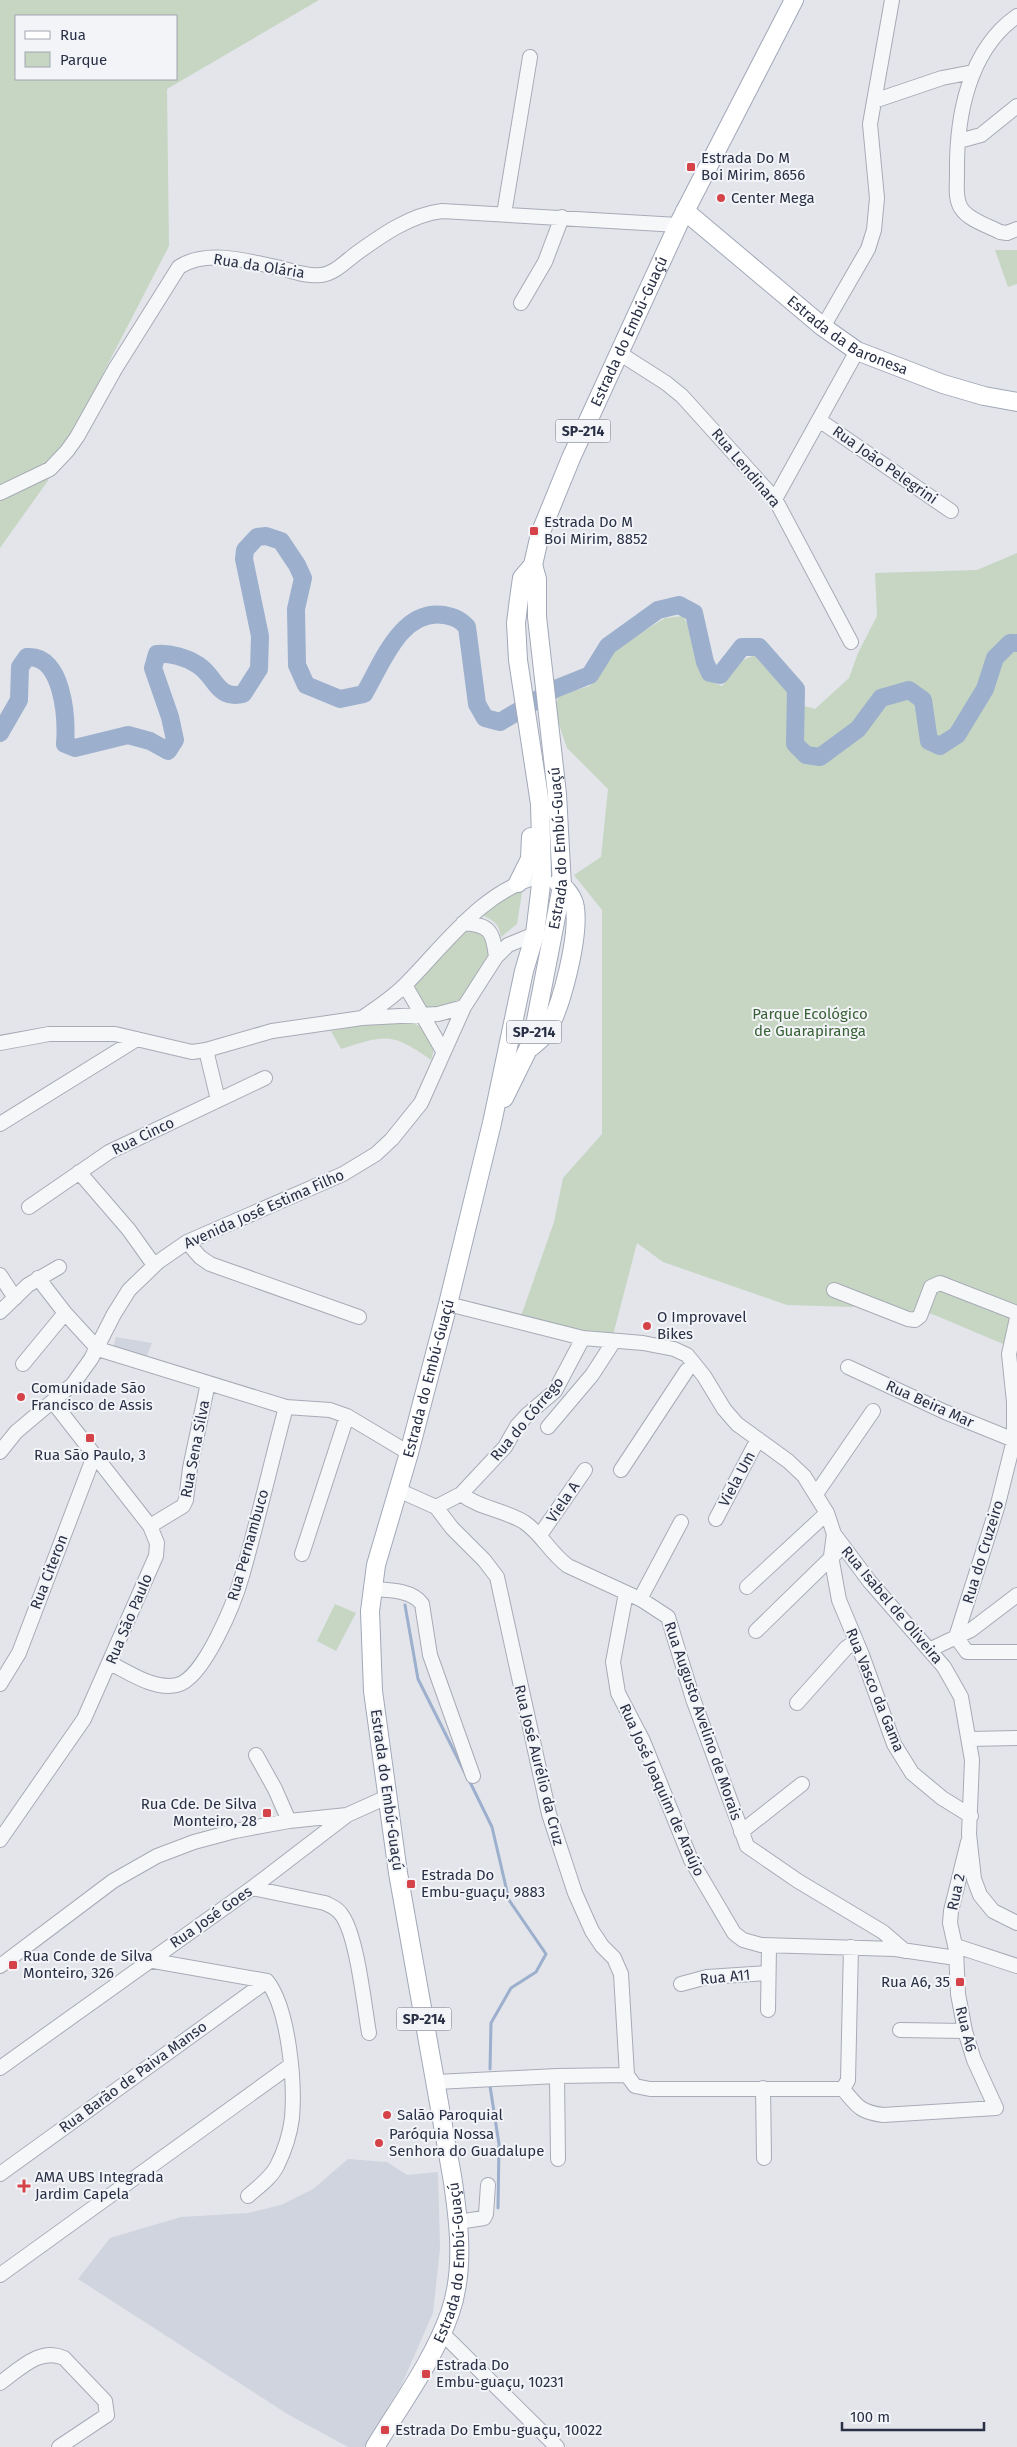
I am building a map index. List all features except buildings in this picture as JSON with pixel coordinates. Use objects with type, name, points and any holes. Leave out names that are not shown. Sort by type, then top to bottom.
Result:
[{"type":"main road","name":"SP-214","points":[[689,217],[794,0]]},
{"type":"main road","name":"Estrada da Baronesa","points":[[689,217],[823,327],[857,351],[960,389],[1017,402]]},
{"type":"main road","name":"Estrada do Embú-Guaçú","points":[[375,2447],[442,2333],[454,2297],[459,2257],[458,2222],[436,2082],[398,1873],[373,1691],[370,1631],[372,1589],[376,1565],[409,1453],[448,1304],[492,1123],[524,970],[535,934],[542,876],[540,804],[518,660],[516,623],[522,578],[533,565],[540,534],[619,353],[689,217]]},
{"type":"main road","name":"Estrada do Embú-Guaçú","points":[[492,1123],[530,1048],[562,886],[562,846],[537,617],[537,579],[533,565]]},
{"type":"main road","points":[[518,883],[530,859],[533,760]]},
{"type":"main road","points":[[530,1048],[547,1030],[559,1005],[570,957],[575,907],[570,895],[562,886],[542,876]]},
{"type":"main road","points":[[535,934],[554,933]]},
{"type":"street","points":[[823,327],[868,249],[874,230],[877,198],[870,124],[892,0]]},
{"type":"street","points":[[1017,16],[990,40],[973,72],[964,102],[959,141],[958,198],[962,210],[1000,232],[1007,233],[1017,229]]},
{"type":"street","points":[[504,214],[530,57]]},
{"type":"street","points":[[874,101],[942,78],[973,72]]},
{"type":"street","points":[[959,141],[981,135],[1017,106]]},
{"type":"street","name":"Rua da Olária","points":[[0,493],[50,469],[67,451],[114,369],[179,267],[189,261],[216,257],[277,267],[303,274],[328,274],[389,232],[428,213],[442,211],[562,217],[689,217]]},
{"type":"street","points":[[522,303],[545,262],[562,217]]},
{"type":"street","points":[[775,499],[857,351]]},
{"type":"street","name":"Rua Lendinara","points":[[619,353],[666,383],[682,396],[775,499],[851,642]]},
{"type":"street","name":"Rua João Pelegrini","points":[[819,420],[951,511]]},
{"type":"street","points":[[362,1018],[391,998],[405,985],[463,923],[518,883],[542,876]]},
{"type":"street","points":[[463,923],[483,926],[488,930],[494,939],[496,957]]},
{"type":"street","name":"Avenida José Estima Filho","points":[[1,1447],[73,1384],[98,1349],[114,1314],[130,1290],[154,1265],[187,1242],[335,1177],[376,1154],[413,1116],[421,1103],[464,1007],[496,957],[508,945],[535,934]]},
{"type":"street","points":[[405,985],[443,1052]]},
{"type":"street","points":[[0,1043],[49,1034],[82,1032],[115,1034],[178,1050],[206,1050],[272,1031],[362,1018],[449,1012],[464,1007]]},
{"type":"street","points":[[0,1124],[137,1039]]},
{"type":"street","points":[[206,1050],[218,1100]]},
{"type":"street","name":"Rua Cinco","points":[[29,1207],[109,1152],[265,1078]]},
{"type":"street","points":[[79,1172],[129,1230],[154,1265]]},
{"type":"street","points":[[187,1242],[200,1257],[210,1264],[359,1317]]},
{"type":"street","points":[[0,1312],[38,1278],[59,1267]]},
{"type":"street","points":[[0,1275],[15,1298]]},
{"type":"street","points":[[38,1278],[98,1349],[286,1406],[330,1410],[347,1416],[409,1453]]},
{"type":"street","points":[[834,1290],[915,1320],[920,1316],[930,1287],[940,1283],[1017,1313]]},
{"type":"street","name":"Rua Isabel de Oliveira","points":[[448,1304],[583,1338],[674,1349],[737,1424],[804,1476],[827,1513],[834,1534],[870,1582],[950,1676],[960,1697],[970,1739],[972,1760],[969,1834],[974,1879],[980,1895],[993,1910],[1017,1923]]},
{"type":"street","points":[[23,1364],[65,1312]]},
{"type":"street","name":"Rua do Cruzeiro","points":[[956,1637],[997,1508],[1014,1440],[1013,1353],[1017,1318]]},
{"type":"street","name":"Rua do Córrego","points":[[461,1494],[505,1447],[517,1426],[554,1391],[583,1338]]},
{"type":"street","points":[[548,1427],[592,1375],[614,1342]]},
{"type":"street","points":[[621,1470],[689,1365]]},
{"type":"street","name":"Rua Beira Mar","points":[[848,1367],[946,1412],[1014,1440]]},
{"type":"street","name":"Rua Sena Silva","points":[[150,1526],[183,1506],[186,1500],[190,1468],[208,1383]]},
{"type":"street","name":"Rua São Paulo","points":[[0,1840],[84,1719],[156,1556],[157,1543],[150,1526],[53,1402]]},
{"type":"street","name":"Rua Pernambuco","points":[[110,1663],[161,1686],[178,1685],[192,1677],[219,1631],[232,1605],[242,1577],[286,1406]]},
{"type":"street","points":[[816,1494],[873,1411]]},
{"type":"street","points":[[302,1554],[347,1416]]},
{"type":"street","name":"Viela Um","points":[[716,1519],[758,1439]]},
{"type":"street","name":"Rua Citeron","points":[[0,1684],[19,1653],[94,1456]]},
{"type":"street","name":"Viela A","points":[[540,1535],[585,1470]]},
{"type":"street","name":"Rua José Aurélio da Cruz","points":[[398,1490],[436,1507],[452,1528],[484,1560],[497,1577],[502,1594],[517,1677],[552,1823],[578,1900],[592,1931],[602,1946],[614,1958],[621,1974],[627,2075]]},
{"type":"street","points":[[436,1507],[461,1494]]},
{"type":"street","name":"Rua Augusto Avelino de Morais","points":[[461,1494],[516,1518],[540,1535],[557,1558],[568,1566],[640,1599],[670,1620],[693,1699],[747,1846],[755,1853],[883,1932],[905,1951]]},
{"type":"street","points":[[747,1587],[827,1513]]},
{"type":"street","points":[[640,1599],[681,1522]]},
{"type":"street","name":"Rua Vasco da Gama","points":[[834,1534],[831,1556],[839,1600],[894,1744],[912,1773],[942,1798],[971,1816]]},
{"type":"street","points":[[756,1631],[831,1556],[844,1547]]},
{"type":"street","points":[[372,1589],[392,1590],[418,1598],[422,1604],[430,1656],[473,1776]]},
{"type":"street","name":"Rua José Joaquim de Araújo","points":[[626,1593],[613,1662],[618,1693],[643,1741],[691,1860],[724,1919],[734,1933],[743,1940],[769,1946],[850,1947],[956,1952]]},
{"type":"street","points":[[929,1650],[987,1619],[1017,1594]]},
{"type":"street","points":[[956,1637],[968,1652],[1017,1652]]},
{"type":"street","points":[[797,1703],[846,1648],[856,1642]]},
{"type":"street","points":[[970,1739],[1017,1738]]},
{"type":"street","points":[[256,1755],[272,1782],[289,1821]]},
{"type":"street","points":[[741,1832],[802,1784]]},
{"type":"street","points":[[2,1964],[113,1881],[157,1856],[194,1842],[289,1821],[347,1815],[387,1798]]},
{"type":"street","name":"Rua José Goes","points":[[0,2068],[148,1960],[252,1888],[347,1815]]},
{"type":"street","name":"Rua 2","points":[[956,1952],[950,1923],[951,1911],[969,1834]]},
{"type":"street","points":[[252,1888],[325,1903],[334,1907],[341,1914],[347,1924],[354,1948],[369,2033]]},
{"type":"street","points":[[768,2010],[769,1946]]},
{"type":"street","points":[[436,2082],[557,2076],[627,2075],[635,2086],[650,2089],[843,2089],[848,2080],[850,1947]]},
{"type":"street","points":[[956,1952],[1017,1966]]},
{"type":"street","name":"Rua A6","points":[[843,2089],[857,2106],[866,2113],[882,2115],[996,2108],[974,2060],[965,2030],[958,1994],[956,1952]]},
{"type":"street","points":[[148,1960],[267,1981],[277,1997],[291,2065],[292,2120],[286,2143],[276,2168],[248,2196]]},
{"type":"street","name":"Rua A11","points":[[681,1984],[707,1977],[768,1973]]},
{"type":"street","name":"Rua Barão de Paiva Manso","points":[[0,2174],[267,1981]]},
{"type":"street","points":[[900,2030],[965,2030]]},
{"type":"street","points":[[0,2275],[291,2065]]},
{"type":"street","points":[[557,2076],[558,2159]]},
{"type":"street","points":[[763,2088],[764,2158]]},
{"type":"street","points":[[458,2222],[484,2218],[488,2186]]},
{"type":"street","points":[[442,2333],[557,2447]]},
{"type":"street","points":[[0,2383],[37,2357],[46,2354],[64,2358],[104,2401],[107,2415],[58,2447]]},
{"type":"shaded area","points":[[116,1337],[152,1343],[147,1356],[113,1348]]},
{"type":"shaded area","points":[[348,2159],[387,2162],[407,2175],[438,2172],[440,2248],[433,2313],[401,2386],[364,2447],[348,2447],[289,2415],[78,2279],[110,2238],[181,2217],[248,2213],[281,2205],[313,2189]]},
{"type":"green space","points":[[0,0],[319,0],[167,89],[169,246],[47,482],[0,548]]},
{"type":"green space","points":[[995,250],[1017,250],[1017,284],[1008,287]]},
{"type":"green space","name":"Parque Ecológico de Guarapiranga","points":[[1017,553],[1017,1321],[1008,1346],[932,1314],[864,1304],[852,1307],[787,1305],[663,1262],[637,1243],[612,1339],[520,1319],[554,1222],[563,1178],[602,1134],[602,910],[574,875],[601,857],[608,789],[567,748],[554,710],[559,695],[590,686],[612,651],[665,618],[683,616],[694,639],[701,670],[712,681],[722,686],[743,660],[755,655],[782,679],[794,703],[815,709],[849,678],[858,653],[877,616],[875,573],[977,570]]},
{"type":"green space","points":[[523,887],[517,924],[501,937],[496,923],[482,915]]},
{"type":"green space","points":[[461,926],[481,927],[494,958],[465,1004],[423,1014],[405,985]]},
{"type":"green space","points":[[395,1019],[412,1023],[426,1030],[433,1042],[431,1060],[407,1044],[388,1039],[369,1041],[341,1049],[331,1031]]},
{"type":"green space","points":[[335,1604],[356,1613],[336,1651],[317,1641]]},
{"type":"waterway","points":[[0,733],[19,700],[20,667],[27,657],[39,659],[48,666],[55,676],[63,704],[65,744],[75,748],[128,735],[150,741],[168,751],[175,740],[170,717],[153,668],[157,654],[173,655],[188,660],[204,670],[217,686],[227,694],[243,694],[259,669],[260,636],[244,559],[245,550],[257,537],[266,536],[281,541],[303,578],[296,609],[297,665],[306,685],[340,699],[364,694],[386,654],[405,629],[416,620],[429,615],[444,615],[457,619],[467,627],[477,704],[485,718],[500,722],[555,689],[590,675],[608,646],[658,610],[679,605],[694,613],[705,662],[710,673],[720,675],[742,647],[759,647],[796,689],[795,744],[806,755],[820,757],[858,729],[881,698],[909,690],[923,700],[929,741],[940,746],[957,735],[985,689],[995,658],[1010,643],[1017,643]]},
{"type":"waterway","points":[[405,1605],[418,1679],[465,1773]]},
{"type":"waterway","points":[[468,1778],[492,1827],[509,1900],[546,1954],[536,1972],[511,1988],[491,2023],[490,2069]]},
{"type":"waterway","points":[[490,2086],[499,2144],[498,2208]]},
{"type":"place","name":"Estrada Do M Boi Mirim, 8656","points":[[691,167]]},
{"type":"place","name":"Center Mega","points":[[721,198]]},
{"type":"place","name":"Estrada Do M Boi Mirim, 8852","points":[[534,531]]},
{"type":"place","name":"O Improvavel Bikes","points":[[647,1326]]},
{"type":"place","name":"Comunidade São Francisco de Assis","points":[[21,1397]]},
{"type":"place","name":"Rua São Paulo, 3","points":[[90,1438]]},
{"type":"place","name":"Rua Cde. De Silva Monteiro, 28","points":[[267,1813]]},
{"type":"place","name":"Estrada Do Embu-guaçu, 9883","points":[[411,1884]]},
{"type":"place","name":"Rua Conde de Silva Monteiro, 326","points":[[13,1965]]},
{"type":"place","name":"Rua A6, 35","points":[[960,1982]]},
{"type":"place","name":"Salão Paroquial","points":[[387,2115]]},
{"type":"place","name":"Paróquia Nossa Senhora do Guadalupe","points":[[379,2143]]},
{"type":"place","name":"AMA UBS Integrada Jardim Capela","points":[[24,2186]]},
{"type":"place","name":"Estrada Do Embu-guaçu, 10231","points":[[426,2374]]},
{"type":"place","name":"Estrada Do Embu-guaçu, 10022","points":[[385,2430]]}]
